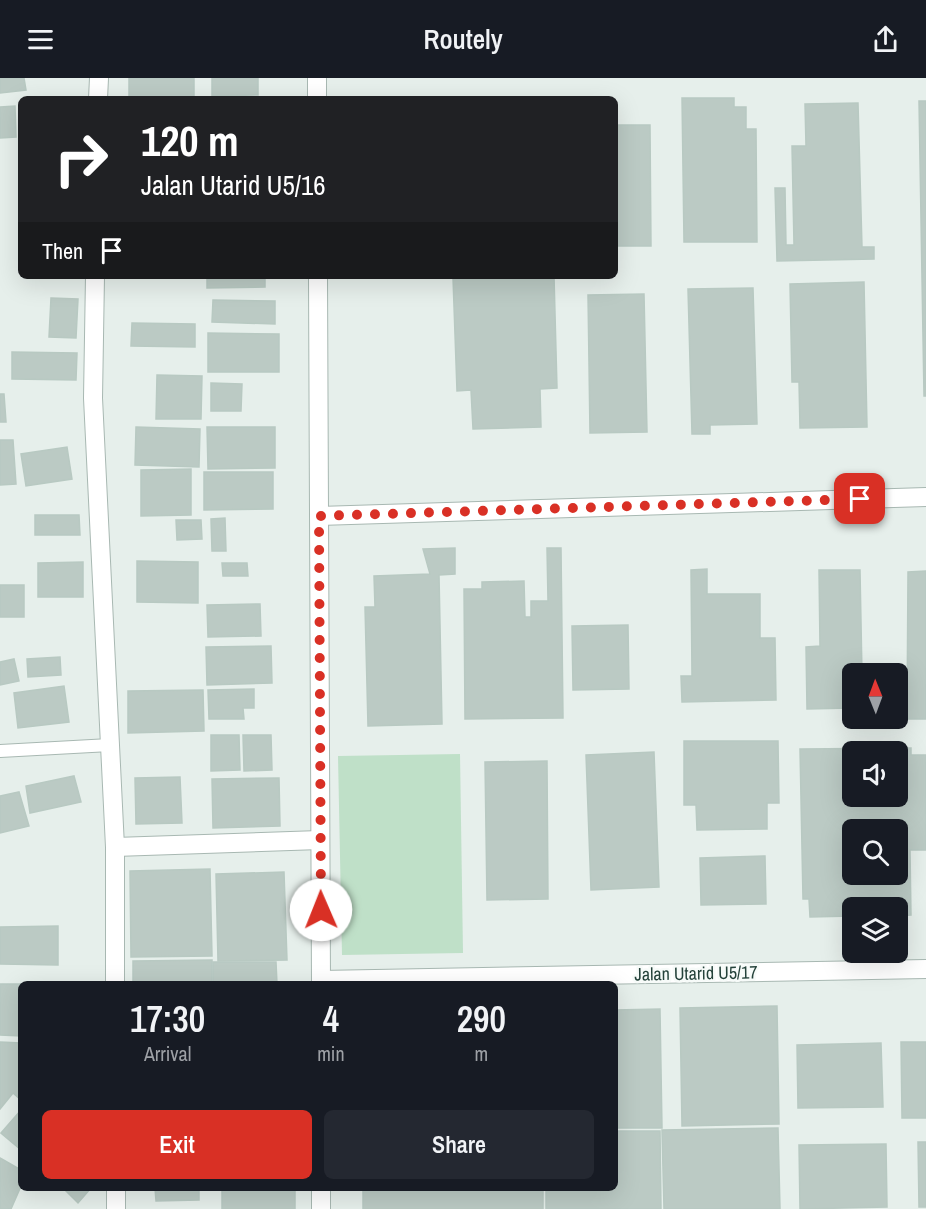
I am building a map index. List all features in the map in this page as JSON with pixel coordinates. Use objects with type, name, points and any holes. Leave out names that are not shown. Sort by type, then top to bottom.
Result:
[{"type":"street","points":[[98,96],[99,78]]},
{"type":"street","points":[[317,78],[318,96]]},
{"type":"street","points":[[95,279],[93,398],[115,847],[115,981]]},
{"type":"street","points":[[318,279],[321,981]]},
{"type":"street","points":[[319,516],[926,497]]},
{"type":"street","points":[[115,847],[320,840]]},
{"type":"street","name":"Jalan Utarid U5/17","points":[[368,981],[926,969]]},
{"type":"street","points":[[116,1191],[116,1209]]},
{"type":"street","points":[[321,1191],[321,1209]]},
{"type":"lane","points":[[0,751],[110,745]]},
{"type":"green space","points":[[460,754],[463,953],[342,955],[338,756]]},
{"type":"building","points":[[0,78],[24,78],[26,90],[0,93]]},
{"type":"building","points":[[129,78],[194,78],[194,96],[129,96]]},
{"type":"building","points":[[212,78],[258,78],[258,95],[212,96]]},
{"type":"building","points":[[682,98],[734,98],[734,107],[746,107],[746,129],[756,129],[757,242],[684,242]]},
{"type":"building","points":[[919,101],[926,101],[926,396],[924,396]]},
{"type":"building","points":[[858,103],[862,247],[874,247],[874,259],[777,261],[775,188],[785,188],[786,245],[794,245],[792,146],[806,146],[805,104]]},
{"type":"building","points":[[15,106],[16,137],[0,138],[0,107]]},
{"type":"building","points":[[618,125],[650,125],[651,246],[618,246]]},
{"type":"building","points":[[207,279],[265,279],[265,287],[207,288]]},
{"type":"building","points":[[453,279],[554,279],[557,388],[540,389],[541,427],[473,429],[471,390],[457,391]]},
{"type":"building","points":[[864,282],[867,427],[800,428],[799,382],[792,382],[790,284]]},
{"type":"building","points":[[753,288],[757,424],[710,425],[710,434],[692,434],[688,289]]},
{"type":"building","points":[[644,294],[647,432],[590,433],[588,295]]},
{"type":"building","points":[[51,298],[78,299],[76,338],[49,337]]},
{"type":"building","points":[[213,300],[275,301],[275,324],[212,322]]},
{"type":"building","points":[[132,323],[195,324],[195,347],[131,346]]},
{"type":"building","points":[[208,333],[279,334],[279,372],[208,372]]},
{"type":"building","points":[[12,352],[77,353],[76,380],[12,379]]},
{"type":"building","points":[[157,375],[202,376],[201,419],[156,419]]},
{"type":"building","points":[[211,383],[242,384],[241,411],[211,411]]},
{"type":"building","points":[[0,394],[4,394],[6,422],[0,422]]},
{"type":"building","points":[[136,427],[200,429],[199,467],[135,465]]},
{"type":"building","points":[[207,427],[275,427],[275,468],[208,469]]},
{"type":"building","points":[[0,440],[13,440],[16,484],[0,485]]},
{"type":"building","points":[[67,447],[72,479],[26,486],[21,454]]},
{"type":"building","points":[[191,469],[191,515],[141,516],[141,470]]},
{"type":"building","points":[[204,472],[273,472],[273,509],[204,510]]},
{"type":"building","points":[[35,515],[79,515],[80,535],[35,535]]},
{"type":"building","points":[[225,518],[226,551],[212,551],[211,519]]},
{"type":"building","points":[[176,520],[201,520],[202,539],[177,540]]},
{"type":"building","points":[[455,548],[455,574],[439,575],[442,724],[368,726],[365,607],[375,607],[374,576],[430,574],[423,549]]},
{"type":"building","points":[[547,548],[561,548],[563,718],[465,719],[464,589],[482,589],[482,582],[524,581],[525,617],[531,617],[531,601],[548,601]]},
{"type":"building","points":[[137,561],[198,562],[198,603],[137,602]]},
{"type":"building","points":[[83,562],[83,597],[38,597],[38,563]]},
{"type":"building","points":[[222,563],[247,563],[248,576],[223,576]]},
{"type":"building","points":[[707,569],[707,594],[760,594],[760,638],[775,638],[776,700],[682,702],[681,676],[692,676],[691,570]]},
{"type":"building","points":[[819,570],[860,570],[862,663],[842,663],[842,708],[807,709],[806,647],[820,646]]},
{"type":"building","points":[[926,571],[926,719],[908,719],[908,572]]},
{"type":"building","points":[[0,585],[24,585],[24,617],[0,617]]},
{"type":"building","points":[[260,604],[261,636],[208,637],[207,605]]},
{"type":"building","points":[[628,625],[629,689],[573,690],[572,626]]},
{"type":"building","points":[[271,646],[272,683],[207,685],[206,647]]},
{"type":"building","points":[[60,657],[61,675],[28,677],[27,659]]},
{"type":"building","points":[[14,659],[19,681],[0,685],[0,662]]},
{"type":"building","points":[[64,686],[69,722],[18,728],[14,693]]},
{"type":"building","points":[[254,689],[254,708],[243,708],[244,719],[209,719],[208,690]]},
{"type":"building","points":[[203,690],[204,731],[128,733],[128,691]]},
{"type":"building","points":[[211,735],[239,735],[240,770],[211,771]]},
{"type":"building","points":[[243,735],[271,735],[272,770],[244,771]]},
{"type":"building","points":[[684,741],[778,741],[779,803],[767,803],[767,829],[697,830],[696,805],[684,805]]},
{"type":"building","points":[[908,748],[911,748],[911,755],[926,755],[926,850],[910,850],[911,915],[908,915],[908,897],[842,897],[842,916],[810,917],[809,899],[803,899],[800,749],[842,749],[842,807],[908,807]]},
{"type":"building","points":[[654,752],[659,887],[591,890],[586,755]]},
{"type":"building","points":[[547,761],[548,899],[487,900],[485,762]]},
{"type":"building","points":[[74,776],[81,802],[30,813],[26,786]]},
{"type":"building","points":[[180,777],[182,823],[136,824],[135,778]]},
{"type":"building","points":[[279,778],[280,826],[213,828],[212,779]]},
{"type":"building","points":[[19,792],[29,826],[0,833],[0,796]]},
{"type":"building","points":[[765,856],[766,904],[701,905],[700,858]]},
{"type":"building","points":[[210,869],[212,956],[131,957],[130,871]]},
{"type":"building","points":[[284,872],[287,960],[218,961],[216,874]]},
{"type":"building","points":[[58,926],[58,965],[0,964],[0,927]]},
{"type":"building","points":[[212,960],[212,981],[133,981],[133,961]]},
{"type":"building","points":[[213,962],[276,962],[277,981],[213,981]]},
{"type":"building","points":[[0,984],[18,984],[18,1036],[0,1035]]},
{"type":"building","points":[[777,1006],[779,1124],[682,1126],[680,1008]]},
{"type":"building","points":[[660,1009],[662,1128],[618,1128],[618,1010]]},
{"type":"building","points":[[0,1042],[18,1043],[18,1097],[13,1093],[0,1109]]},
{"type":"building","points":[[901,1042],[926,1042],[926,1118],[902,1118]]},
{"type":"building","points":[[881,1043],[883,1107],[798,1108],[797,1045]]},
{"type":"building","points":[[18,1113],[18,1147],[1,1133]]},
{"type":"building","points":[[778,1128],[780,1209],[664,1209],[662,1130]]},
{"type":"building","points":[[618,1131],[660,1131],[661,1209],[546,1209],[546,1191],[618,1191]]},
{"type":"building","points":[[918,1142],[926,1142],[926,1207],[919,1207]]},
{"type":"building","points":[[886,1144],[887,1207],[800,1209],[799,1145]]},
{"type":"building","points":[[0,1158],[18,1168],[19,1191],[11,1209],[0,1209]]},
{"type":"building","points":[[66,1191],[88,1191],[78,1203]]},
{"type":"building","points":[[155,1191],[199,1191],[199,1200],[156,1201]]},
{"type":"building","points":[[222,1191],[295,1191],[295,1209],[222,1209]]},
{"type":"building","points":[[363,1191],[543,1191],[543,1209],[363,1209]]},
{"type":"route","points":[[321,910],[319,516],[860,499]]}]
